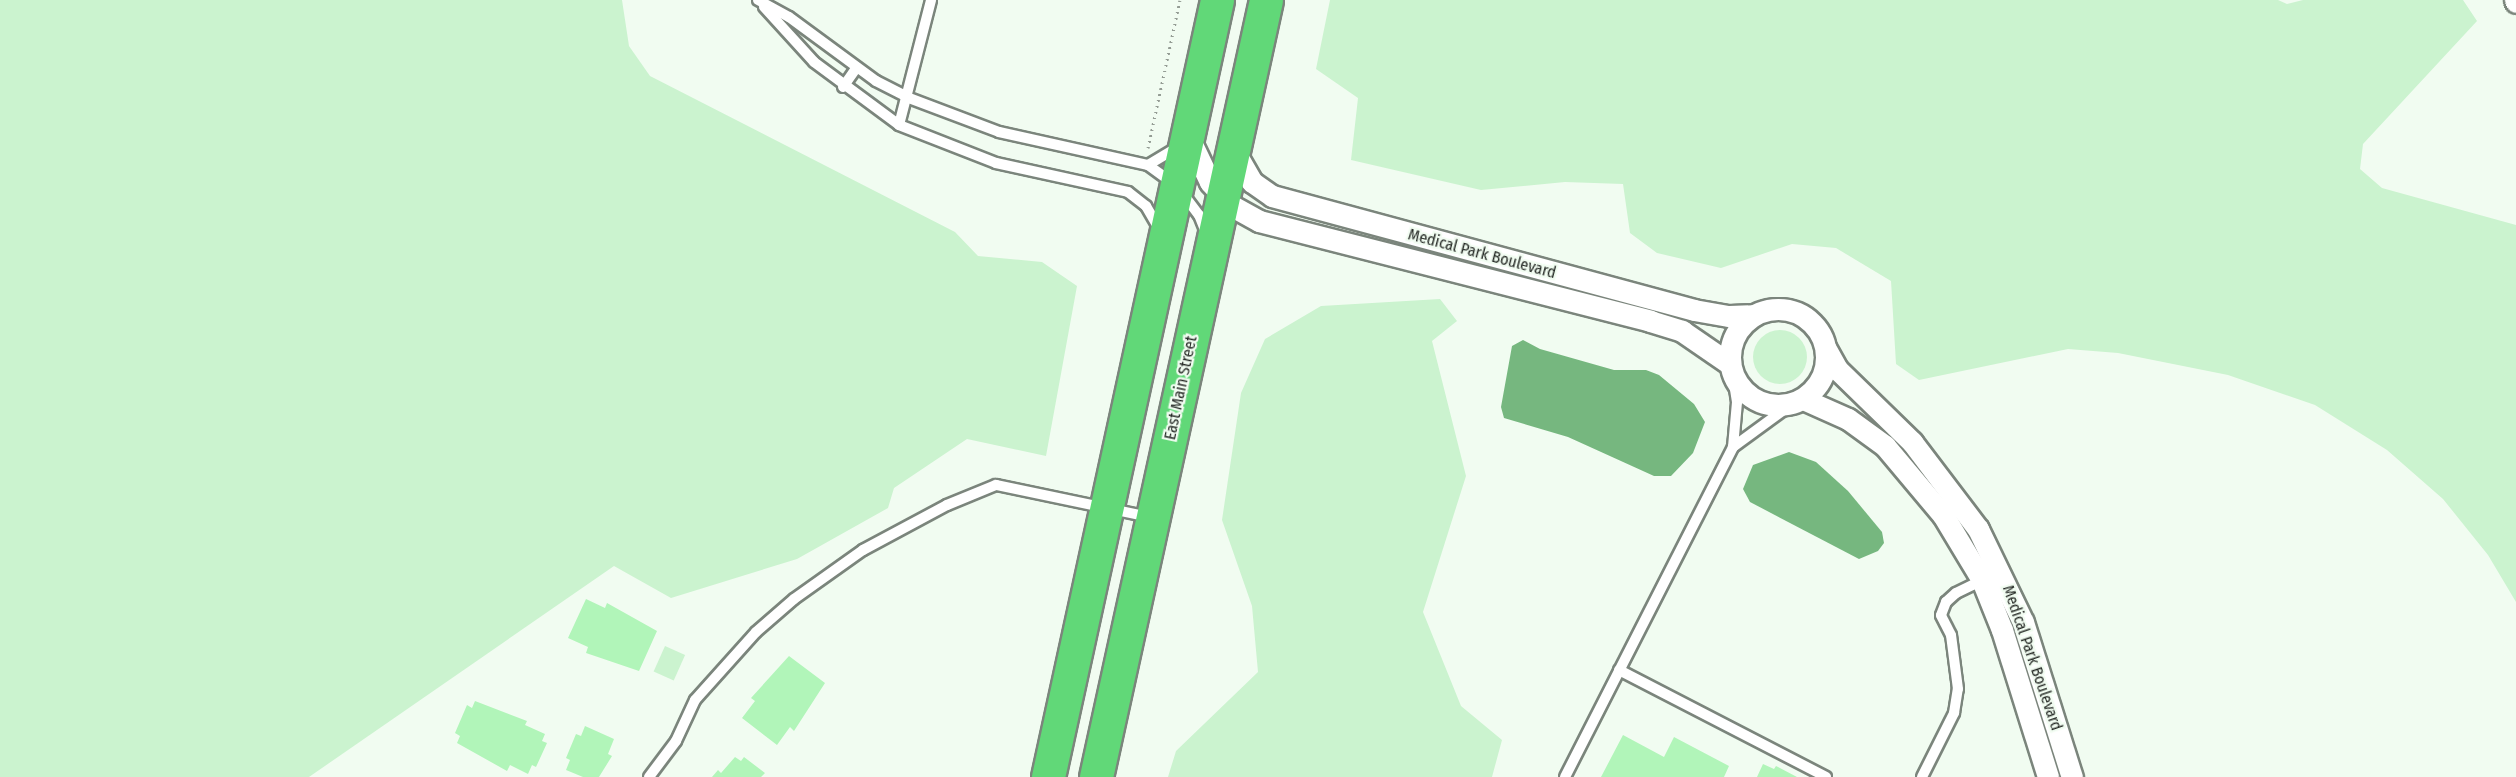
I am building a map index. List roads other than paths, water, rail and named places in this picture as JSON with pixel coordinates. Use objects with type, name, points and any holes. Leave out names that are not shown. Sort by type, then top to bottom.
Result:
[{"type":"highway","points":[[1048,777],[1217,0]]},
{"type":"highway","name":"East Main Street","points":[[1096,777],[1266,0]]},
{"type":"street","name":"Medical Park Boulevard","points":[[1188,136],[1202,168],[1222,197],[1259,221],[1496,280],[1682,331],[1732,370]]},
{"type":"street","name":"Medical Park Boulevard","points":[[1233,149],[1252,182],[1272,196],[1694,310],[1728,316],[1754,315]]},
{"type":"street","points":[[1212,246],[1238,227],[1259,221]]},
{"type":"street","points":[[1776,308],[1799,313],[1817,328],[1826,349],[1825,372],[1797,402],[1757,401],[1747,395],[1732,370],[1737,331],[1754,315],[1776,308]]},
{"type":"street","name":"Medical Park Boulevard","points":[[1826,349],[1838,369],[1912,442],[1951,490],[2001,571],[2023,622],[2072,777]]},
{"type":"street","name":"Medical Park Boulevard","points":[[1797,402],[1848,419],[1885,446],[1943,515],[1982,580],[2002,630],[2048,777]]},
{"type":"lane","points":[[758,0],[789,17],[857,67],[909,98],[999,132],[1146,164],[1177,186],[1199,215],[1212,246]]},
{"type":"lane","points":[[758,0],[814,62],[843,87],[899,125],[996,163],[1128,192],[1146,206],[1164,243]]},
{"type":"lane","points":[[899,125],[909,98],[931,0]]},
{"type":"lane","points":[[843,87],[857,67]]},
{"type":"lane","points":[[1146,164],[1176,149],[1188,136]]},
{"type":"lane","points":[[1496,280],[1501,259]]},
{"type":"lane","points":[[1564,777],[1733,447],[1737,402],[1732,370]]},
{"type":"lane","points":[[1733,447],[1797,402]]},
{"type":"lane","points":[[649,777],[676,741],[695,700],[756,632],[794,599],[863,550],[947,505],[996,485],[1153,517]]},
{"type":"lane","points":[[1922,777],[1954,713],[1958,689],[1951,635],[1941,615],[1946,602],[1956,593],[2001,571]]},
{"type":"lane","points":[[1619,670],[1826,777]]}]
